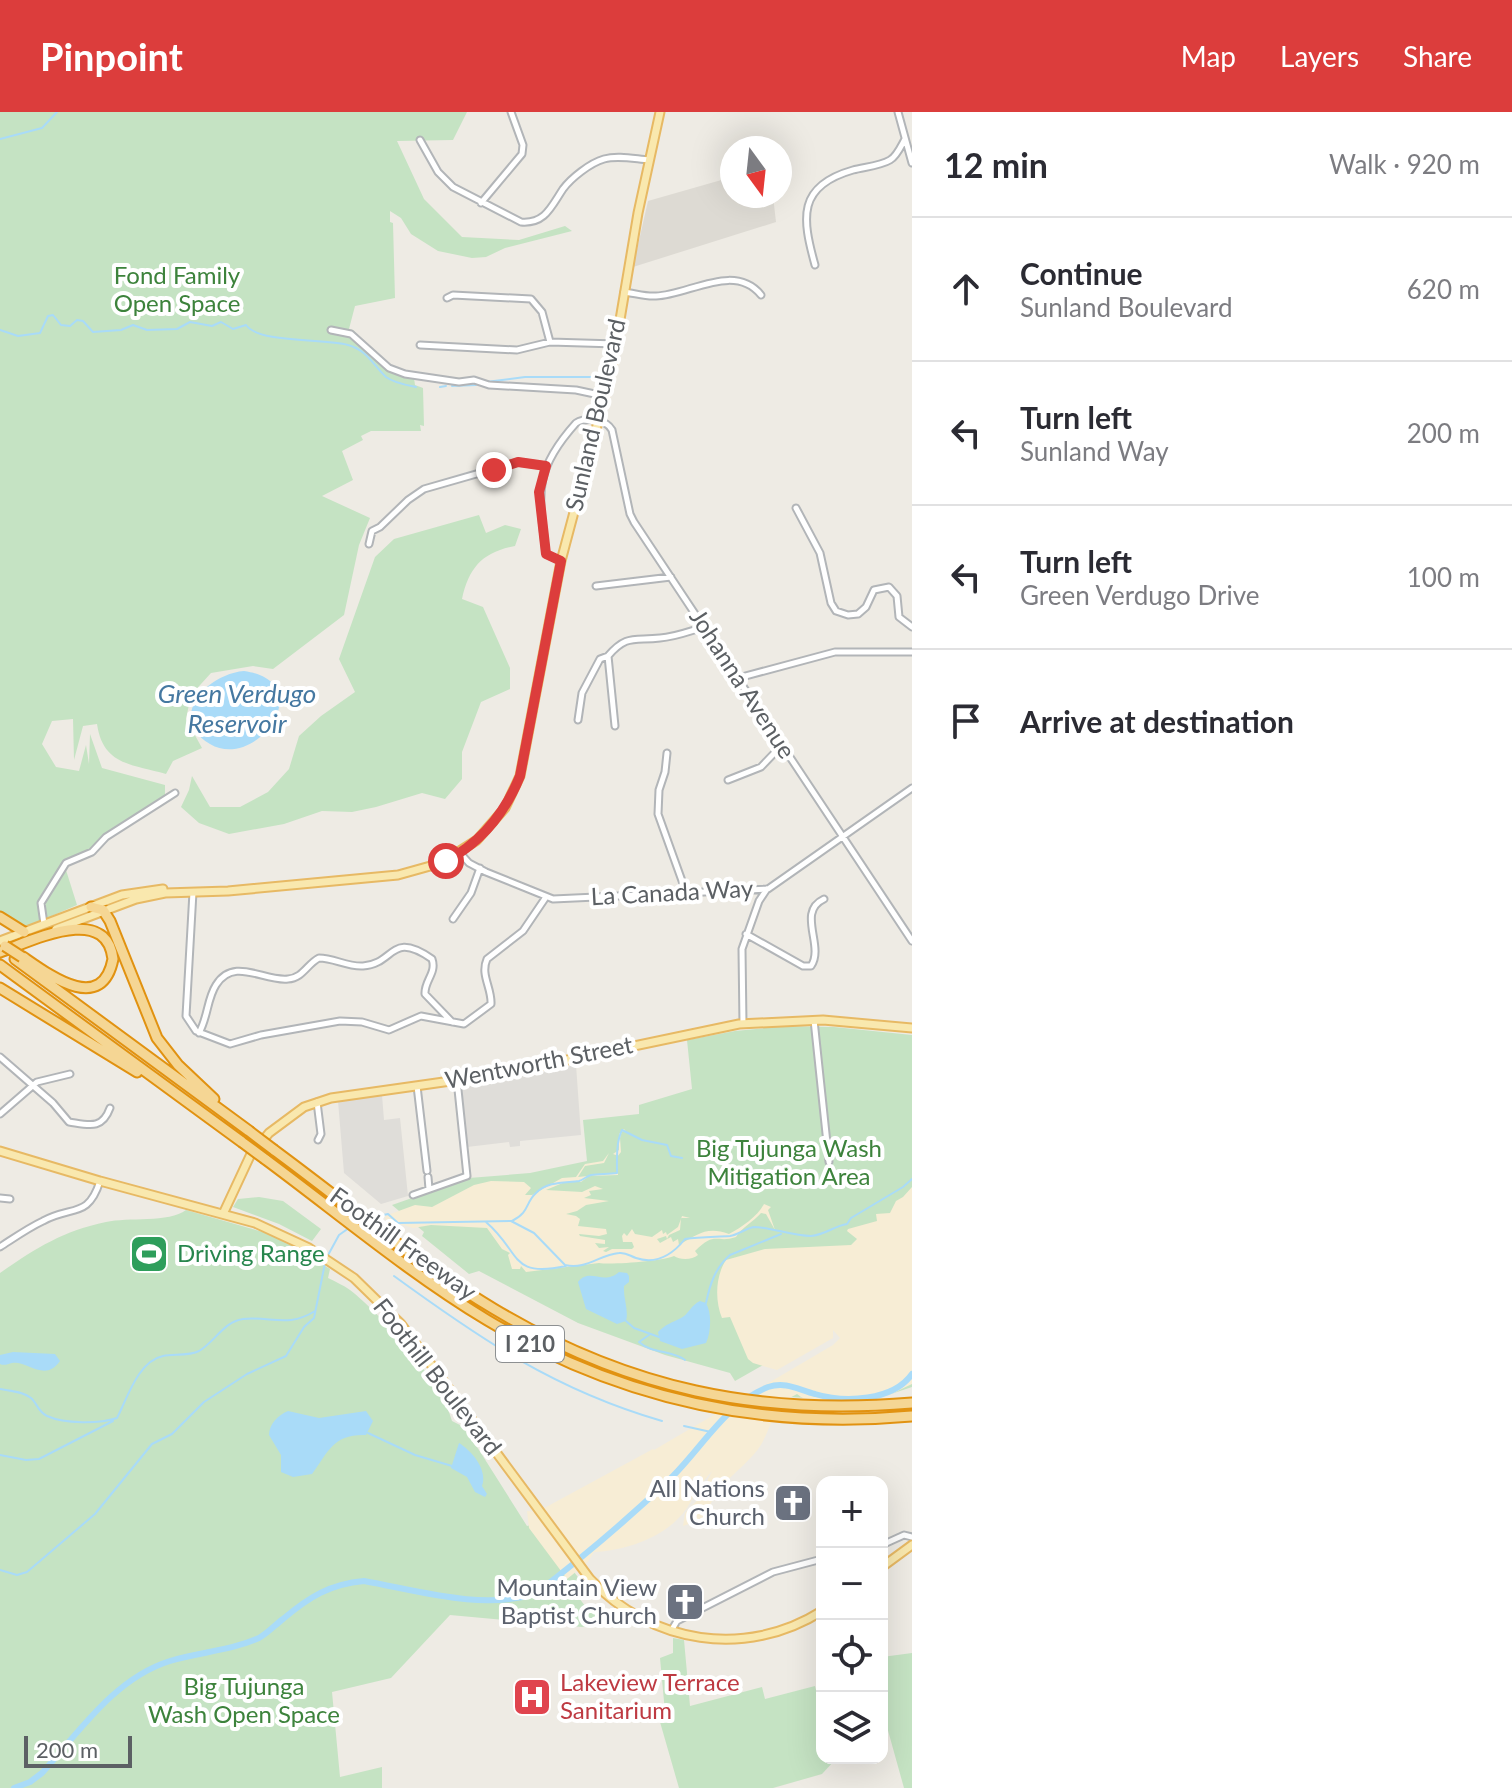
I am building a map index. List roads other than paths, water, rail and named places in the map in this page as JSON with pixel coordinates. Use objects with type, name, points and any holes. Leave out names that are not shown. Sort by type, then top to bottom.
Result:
[{"type":"highway","points":[[91,907],[103,910],[125,957],[150,1025],[163,1048],[186,1074],[249,1131]]},
{"type":"highway","points":[[0,917],[24,932]]},
{"type":"highway","points":[[89,929],[106,939],[113,959],[104,980],[82,988],[65,984],[0,947],[89,929]]},
{"type":"highway","name":"Foothill Freeway","points":[[19,958],[468,1292],[548,1339],[618,1368],[706,1395],[753,1403],[814,1407],[912,1403]]},
{"type":"highway","name":"Foothill Freeway","points":[[0,965],[461,1303],[528,1343],[614,1381],[735,1413],[798,1420],[912,1416]]},
{"type":"highway","points":[[0,988],[210,1119]]},
{"type":"main road","name":"Sunland Boulevard","points":[[0,947],[44,924],[122,895],[147,890],[228,891],[403,875],[435,866],[460,853],[495,822],[512,796],[520,776],[561,561],[616,344],[623,291],[660,112]]},
{"type":"main road","name":"Sunland Boulevard","points":[[0,947],[148,896],[193,891]]},
{"type":"main road","name":"Wentworth Street","points":[[223,1214],[244,1166],[258,1145],[280,1123],[317,1102],[500,1074],[743,1024],[814,1020],[912,1028]]},
{"type":"main road","name":"Foothill Boulevard","points":[[0,1151],[269,1228],[340,1268],[401,1324],[597,1586],[637,1618],[671,1631],[706,1638],[749,1637],[794,1625],[816,1614]]},
{"type":"main road","points":[[888,1563],[912,1545]]},
{"type":"street","points":[[481,203],[522,154],[523,145],[511,112]]},
{"type":"street","points":[[898,112],[912,163]]},
{"type":"street","points":[[815,265],[805,219],[808,204],[817,188],[838,175],[891,159],[905,139]]},
{"type":"street","points":[[420,140],[444,179],[459,191],[515,220],[533,222],[547,214],[568,184],[599,161],[612,158],[649,160]]},
{"type":"street","points":[[623,291],[657,296],[727,281],[747,285],[761,295]]},
{"type":"street","points":[[447,298],[453,295],[531,299],[542,312],[550,342]]},
{"type":"street","points":[[331,330],[351,334],[389,368],[405,374],[459,382],[474,380],[489,385],[576,390],[604,396]]},
{"type":"street","points":[[420,345],[517,350],[550,342],[616,344]]},
{"type":"street","points":[[561,561],[546,554],[539,492],[546,466],[558,443],[576,423],[598,421]]},
{"type":"street","name":"Johanna Avenue","points":[[598,421],[609,425],[612,430],[630,514],[912,941]]},
{"type":"street","points":[[369,544],[372,531],[424,489],[518,462],[546,466]]},
{"type":"street","points":[[796,508],[820,553],[831,603],[836,611],[858,614],[866,607],[874,590],[889,587],[897,596],[899,617],[912,627]]},
{"type":"street","points":[[596,586],[671,577]]},
{"type":"street","points":[[578,720],[582,693],[600,659],[608,656],[617,646],[632,638],[664,638],[704,627]]},
{"type":"street","points":[[738,678],[835,652],[912,652]]},
{"type":"street","points":[[608,656],[615,726]]},
{"type":"street","points":[[728,780],[761,767],[782,745]]},
{"type":"street","points":[[667,753],[659,790],[658,814],[686,892]]},
{"type":"street","name":"La Canada Way","points":[[460,853],[466,861],[480,868],[546,897],[559,899],[768,889],[912,788]]},
{"type":"street","points":[[44,924],[40,908],[42,900],[66,863],[92,852],[106,837],[175,793]]},
{"type":"street","points":[[453,919],[471,893],[480,868]]},
{"type":"street","points":[[743,1024],[740,962],[746,934],[759,901],[768,889]]},
{"type":"street","points":[[193,891],[185,1010],[189,1024],[199,1033],[235,1044],[261,1035],[340,1021],[362,1022],[389,1030],[421,1016],[464,1024],[491,1004],[484,973],[487,959],[523,931],[546,897]]},
{"type":"street","points":[[746,934],[803,966],[811,966],[815,959],[812,912],[816,904],[824,899]]},
{"type":"street","points":[[199,1033],[207,1016],[212,992],[219,980],[228,974],[249,971],[290,979],[301,974],[312,961],[319,958],[366,966],[403,947],[432,959],[434,968],[425,994],[453,1023]]},
{"type":"street","points":[[814,1020],[829,1162]]},
{"type":"street","points":[[0,1057],[34,1085],[69,1122],[99,1124],[105,1120],[110,1108]]},
{"type":"street","points":[[0,1102],[3,1111],[34,1085],[70,1074]]},
{"type":"street","points":[[413,1195],[467,1176],[457,1080]]},
{"type":"street","points":[[417,1086],[429,1189]]},
{"type":"street","points":[[317,1102],[321,1134],[318,1140]]},
{"type":"street","points":[[0,1247],[46,1219],[84,1208],[92,1201],[100,1181]]},
{"type":"street","points":[[0,1198],[10,1199]]},
{"type":"street","points":[[888,1542],[904,1535],[912,1537]]},
{"type":"street","points":[[671,1631],[677,1621],[773,1572],[816,1561]]},
{"type":"water","name":"Green Verdugo Reservoir","points":[[244,671],[267,678],[278,691],[279,706],[273,722],[261,736],[246,746],[228,749],[210,744],[197,734],[192,722],[192,710],[197,699],[217,680]]},
{"type":"water","points":[[619,1272],[627,1273],[629,1282],[624,1286],[626,1321],[617,1324],[586,1309],[578,1282],[587,1276],[608,1277]]},
{"type":"water","points":[[700,1301],[706,1303],[709,1312],[710,1328],[706,1343],[682,1349],[660,1341],[658,1332],[683,1317]]},
{"type":"water","points":[[13,1352],[55,1354],[60,1361],[42,1371],[18,1363],[0,1364],[0,1355]]},
{"type":"water","points":[[288,1411],[319,1418],[366,1411],[373,1421],[366,1435],[346,1437],[333,1446],[312,1474],[293,1477],[281,1472],[281,1455],[269,1435],[275,1420]]},
{"type":"water","points":[[459,1443],[481,1467],[485,1497],[475,1492],[467,1477],[451,1468]]},
{"type":"waterway","points":[[0,139],[42,128],[57,112]]},
{"type":"waterway","points":[[0,330],[18,336],[40,333],[48,316],[53,315],[61,325],[70,326],[77,320],[83,321],[93,332],[121,330],[133,325],[147,330],[177,329],[190,322],[212,326],[221,322],[233,329],[246,325],[253,331],[278,338],[355,347],[389,379],[416,387]]},
{"type":"waterway","points":[[486,382],[525,377],[600,377]]},
{"type":"waterway","points":[[452,386],[476,385]]},
{"type":"waterway","points":[[440,387],[446,386]]},
{"type":"waterway","points":[[512,1221],[546,1186],[579,1181],[591,1175],[617,1173],[622,1130],[642,1140],[667,1145],[671,1156],[682,1158]]},
{"type":"waterway","points":[[369,1218],[388,1214],[398,1223],[511,1221],[534,1233],[565,1265],[579,1266],[619,1253],[644,1260],[658,1259],[685,1239],[730,1236],[754,1227],[804,1236],[816,1235],[847,1224],[851,1218],[912,1179]]},
{"type":"waterway","points":[[486,1222],[525,1266],[535,1269],[566,1266]]},
{"type":"waterway","points":[[327,1257],[339,1235],[349,1228]]},
{"type":"waterway","points":[[706,1303],[714,1277],[730,1255],[781,1234]]},
{"type":"waterway","points":[[0,1570],[17,1575],[27,1572],[95,1514],[152,1444],[172,1434],[204,1402],[247,1374],[286,1356],[304,1327],[314,1318],[325,1263]]},
{"type":"waterway","points":[[394,1276],[521,1361],[587,1394],[662,1421]]},
{"type":"waterway","points":[[0,1389],[27,1396],[44,1414],[54,1419],[82,1422],[110,1420],[117,1418],[134,1382],[154,1359],[199,1351],[236,1321],[253,1318],[296,1319],[315,1311]]},
{"type":"waterway","points":[[626,1321],[634,1328],[659,1337]]},
{"type":"waterway","points":[[649,1335],[639,1342],[685,1360]]},
{"type":"waterway","points":[[14,1788],[42,1773],[99,1708],[150,1669],[259,1638],[311,1598],[352,1583],[364,1581],[471,1600],[535,1594],[654,1494],[727,1415],[753,1395],[768,1387],[781,1385],[827,1397],[868,1398],[893,1390],[912,1374]]},
{"type":"waterway","points":[[0,1455],[39,1459],[113,1421]]},
{"type":"waterway","points":[[684,1426],[711,1432]]},
{"type":"waterway","points":[[368,1433],[415,1455],[452,1466]]},
{"type":"place","name":"Driving Range","points":[[149,1254]]},
{"type":"place","name":"All Nations Church","points":[[793,1503]]},
{"type":"place","name":"Mountain View Baptist Church","points":[[685,1602]]},
{"type":"place","name":"Lakeview Terrace Sanitarium","points":[[532,1697]]},
{"type":"park label","name":"Fond Family Open Space","points":[[177,290]]},
{"type":"park label","name":"Big Tujunga Wash Mitigation Area","points":[[789,1163]]},
{"type":"park label","name":"Big Tujunga Wash Open Space","points":[[244,1701]]}]
